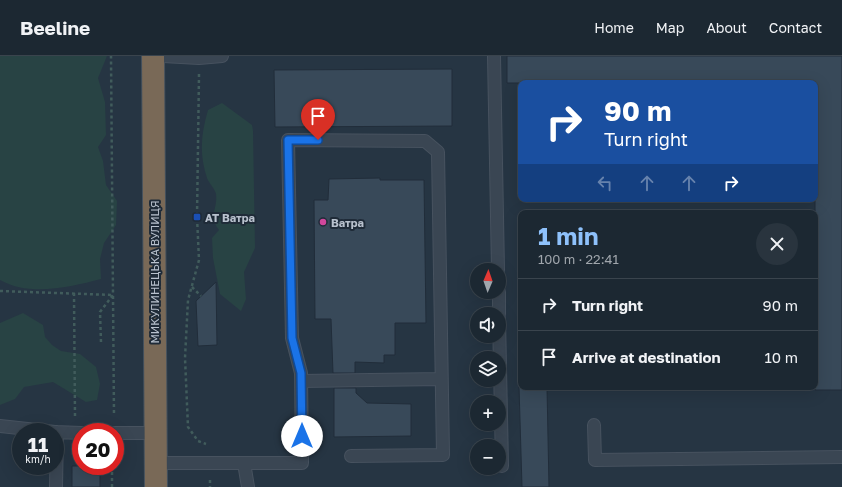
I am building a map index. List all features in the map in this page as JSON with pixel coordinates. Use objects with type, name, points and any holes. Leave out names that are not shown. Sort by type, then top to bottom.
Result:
[{"type":"highway","name":"МИКУЛИНЕЦЬКА ВУЛИЦЯ","points":[[153,56],[156,487]]},
{"type":"lane","points":[[163,56],[199,58],[222,56]]},
{"type":"lane","points":[[494,56],[498,263]]},
{"type":"lane","points":[[156,463],[302,463],[302,381],[292,338],[288,140],[425,141],[438,152],[443,455],[351,456]]},
{"type":"lane","points":[[500,343],[501,439]]},
{"type":"lane","points":[[302,381],[442,379]]},
{"type":"lane","points":[[594,425],[596,460],[842,457]]},
{"type":"lane","points":[[0,426],[12,427]]},
{"type":"lane","points":[[124,433],[156,433]]},
{"type":"lane","points":[[244,463],[248,487]]},
{"type":"lane","points":[[56,475],[56,487]]},
{"type":"path","points":[[111,56],[113,419]]},
{"type":"path","points":[[199,58],[196,217],[199,260],[188,300],[186,358],[188,427],[198,441],[209,445],[210,487]]},
{"type":"path","points":[[192,287],[201,296]]},
{"type":"path","points":[[0,291],[113,295]]},
{"type":"path","points":[[74,293],[78,423]]},
{"type":"path","points":[[101,342],[100,312],[113,295]]},
{"type":"path","points":[[112,475],[112,487]]},
{"type":"green space","points":[[0,56],[107,56],[98,78],[105,102],[106,135],[98,147],[103,161],[106,185],[117,201],[116,225],[104,243],[100,259],[101,279],[50,289],[24,288],[0,280]]},
{"type":"green space","points":[[222,103],[252,125],[253,131],[255,248],[244,272],[246,299],[241,311],[220,294],[213,258],[212,238],[219,230],[214,220],[216,194],[204,169],[202,152],[202,136],[208,110]]},
{"type":"green space","points":[[23,313],[43,325],[45,337],[52,345],[61,351],[80,354],[96,367],[100,384],[97,400],[86,402],[53,382],[24,387],[15,399],[0,405],[0,323]]},
{"type":"building","points":[[507,56],[842,56],[842,390],[818,390],[818,210],[815,210],[815,202],[818,202],[818,80],[518,80],[518,83],[507,83]]},
{"type":"building","points":[[452,69],[452,126],[275,127],[274,70]]},
{"type":"building","points":[[380,178],[380,180],[424,180],[426,323],[395,323],[395,355],[384,355],[384,363],[355,362],[355,373],[333,373],[331,319],[315,319],[314,200],[328,200],[329,179]]},
{"type":"building","points":[[216,282],[217,345],[198,346],[196,301]]},
{"type":"building","points":[[334,388],[356,388],[356,393],[367,403],[411,404],[411,436],[334,437]]},
{"type":"building","points":[[519,390],[547,390],[549,487],[522,487]]},
{"type":"building","points":[[72,475],[100,475],[100,487],[72,487]]},
{"type":"place","name":"АТ Ватра","points":[[197,217]]},
{"type":"place","name":"Ватра","points":[[323,222]]},
{"type":"route","points":[[302,436],[301,373],[292,338],[288,140],[318,140]]}]
